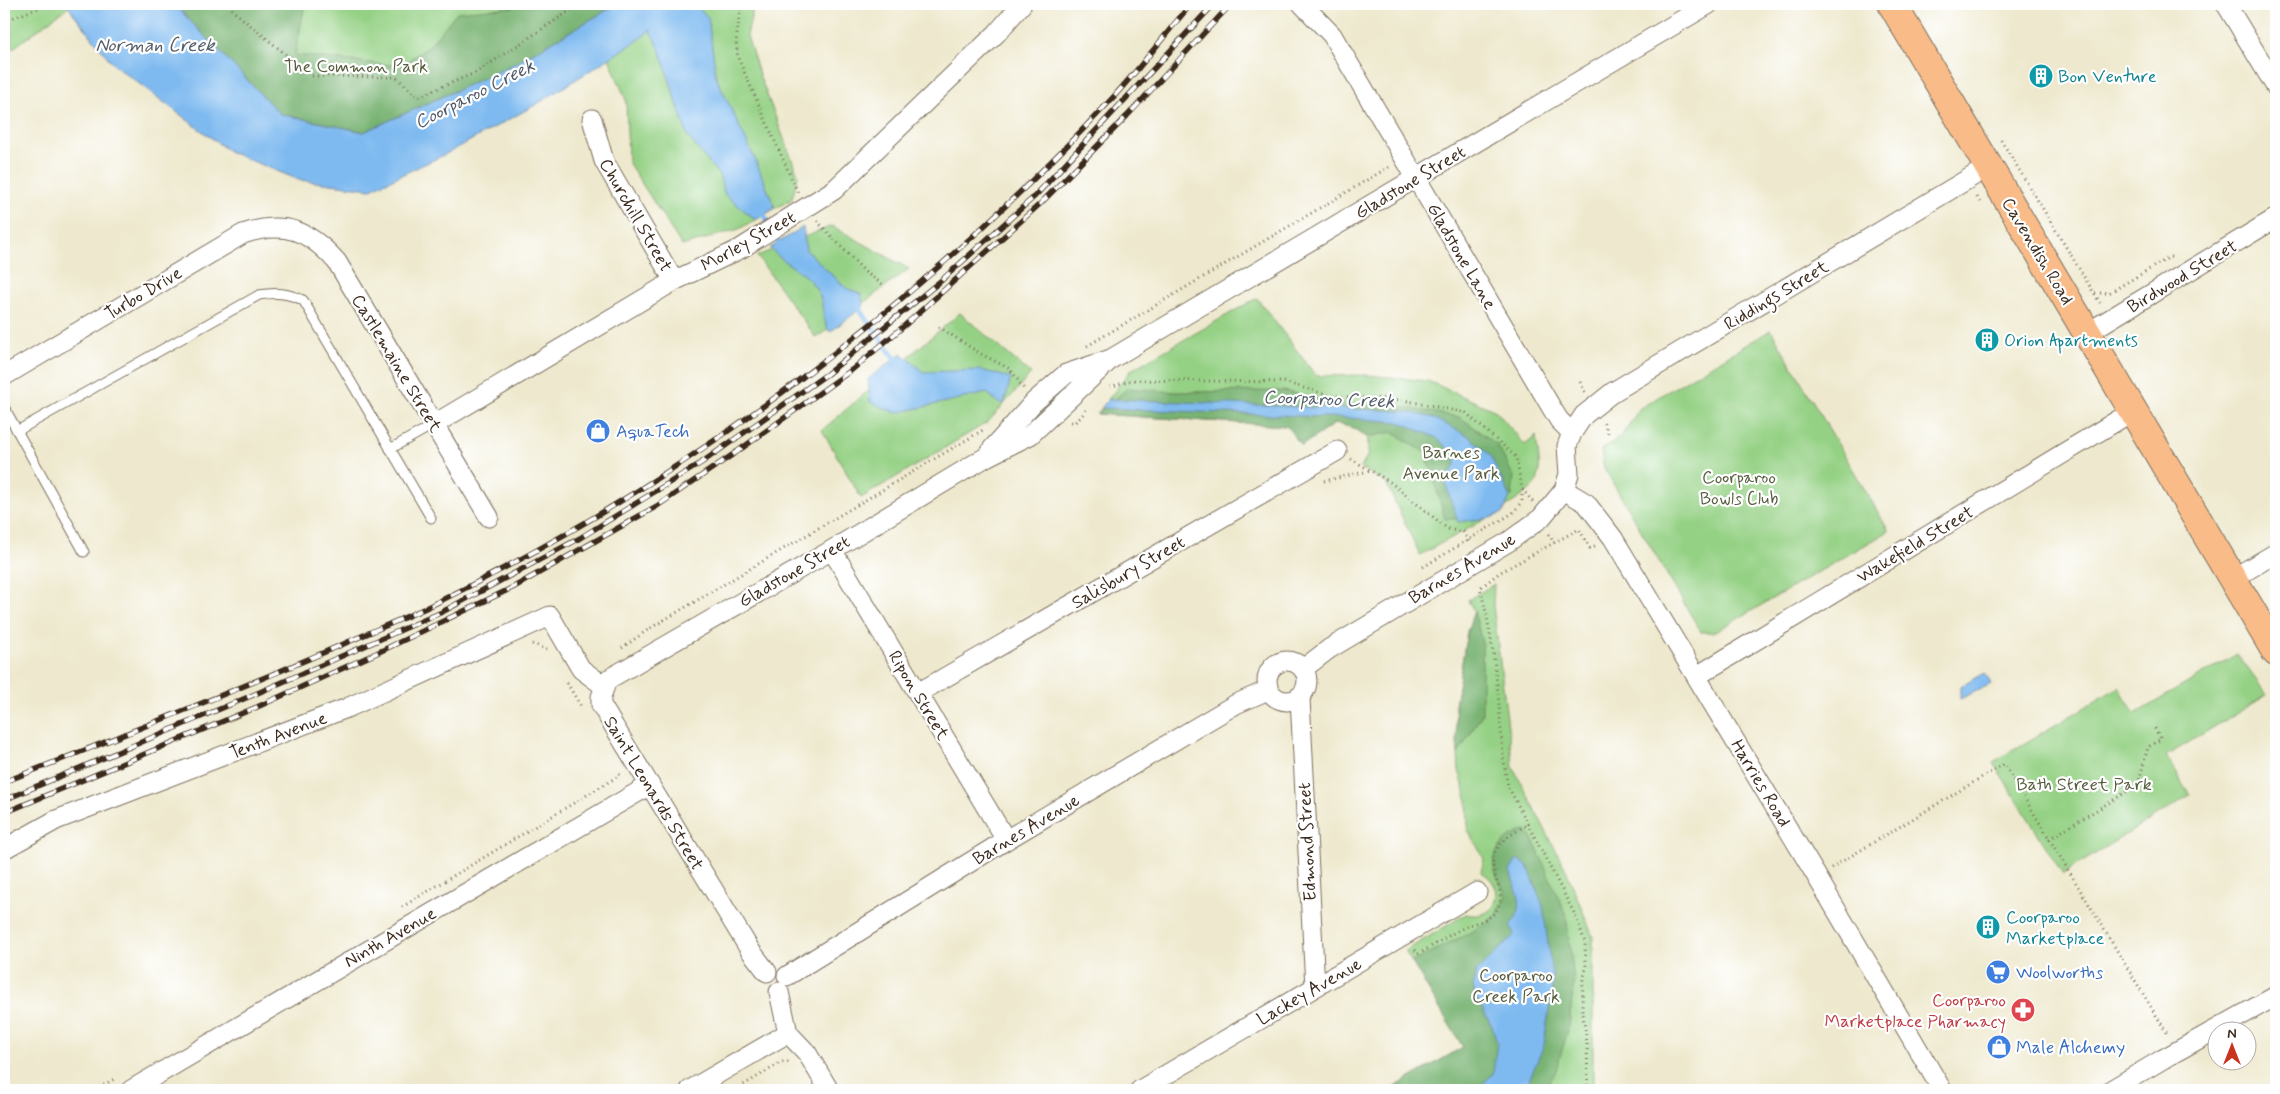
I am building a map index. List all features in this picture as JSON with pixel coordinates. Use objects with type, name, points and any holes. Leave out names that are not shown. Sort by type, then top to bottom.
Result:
[{"type":"main road","name":"Cavendish Road","points":[[1892,4],[2276,652]]},
{"type":"street","name":"Morley Street","points":[[433,425],[674,281],[755,240],[834,190],[997,33],[1022,4]]},
{"type":"street","name":"Gladstone Lane","points":[[1302,4],[1332,35],[1559,420],[1572,433]]},
{"type":"street","name":"Gladstone Street","points":[[986,456],[1026,398],[1066,374],[1111,358],[1709,4]]},
{"type":"street","points":[[2226,4],[2276,87]]},
{"type":"street","name":"Churchill Street","points":[[592,119],[598,146],[604,161],[674,281]]},
{"type":"street","name":"Riddings Street","points":[[1572,433],[1584,415],[1613,392],[1988,167]]},
{"type":"street","name":"Birdwood Street","points":[[2087,333],[2276,218]]},
{"type":"street","name":"Turbo Drive","points":[[4,376],[229,241],[254,230],[287,228]]},
{"type":"street","name":"Castlemaine Street","points":[[287,228],[308,236],[337,262],[489,517]]},
{"type":"street","name":"Gladstone Street","points":[[604,686],[614,675],[832,550],[986,456],[1030,434],[1111,358]]},
{"type":"street","name":"Wakefield Street","points":[[1697,676],[2133,411]]},
{"type":"street","name":"Barnes Avenue","points":[[1303,669],[1328,649],[1508,542],[1541,518],[1564,490],[1569,474],[1567,446],[1572,433]]},
{"type":"street","name":"Salisbury Street","points":[[918,694],[1337,451]]},
{"type":"street","name":"Harries Road","points":[[1564,490],[1586,503],[1613,538],[1817,877],[1942,1090]]},
{"type":"street","name":"Ripon Street","points":[[832,550],[1006,840]]},
{"type":"street","points":[[2232,579],[2276,553]]},
{"type":"street","name":"Tenth Avenue","points":[[4,849],[56,820],[346,708],[550,616],[581,669],[604,686]]},
{"type":"street","points":[[1286,661],[1299,664],[1306,675],[1307,687],[1300,698],[1294,701],[1276,699],[1268,690],[1267,676],[1274,666],[1286,661]]},
{"type":"street","name":"Saint Leonards Street","points":[[604,686],[601,705],[750,950],[766,972],[765,986],[772,991],[783,984]]},
{"type":"street","name":"Barnes Avenue","points":[[783,984],[1006,840],[1236,704],[1268,690]]},
{"type":"street","name":"Edmond Street","points":[[1300,698],[1315,987]]},
{"type":"street","name":"Ninth Avenue","points":[[126,1083],[650,785]]},
{"type":"street","name":"Lackey Avenue","points":[[1153,1087],[1315,987],[1477,892]]},
{"type":"street","points":[[783,984],[788,1033],[807,1053],[829,1090]]},
{"type":"street","points":[[2111,1090],[2163,1058],[2276,996]]},
{"type":"street","points":[[690,1090],[788,1033]]},
{"type":"lane","points":[[17,431],[259,295],[275,292],[289,294],[302,300],[431,518]]},
{"type":"lane","points":[[4,407],[84,552]]},
{"type":"lane","points":[[390,449],[433,425]]},
{"type":"path","points":[[4,21],[49,4]]},
{"type":"path","points":[[230,4],[233,11],[312,76],[396,77],[418,98],[477,72],[580,4]]},
{"type":"path","points":[[741,4],[736,42],[738,58],[795,189],[801,212],[820,225],[865,272],[885,286]]},
{"type":"path","points":[[1999,135],[2100,304]]},
{"type":"path","points":[[1082,348],[1396,162]]},
{"type":"path","points":[[1977,197],[1981,205]]},
{"type":"path","points":[[2094,293],[2109,294],[2170,257],[2176,258]]},
{"type":"path","points":[[938,327],[981,354],[1010,369],[1022,386],[1026,398]]},
{"type":"path","points":[[1104,391],[1109,387],[1132,380],[1284,382],[1332,396],[1403,400],[1466,413],[1516,457],[1522,489],[1522,502],[1514,513],[1423,566]]},
{"type":"path","points":[[1022,386],[1027,382]]},
{"type":"path","points":[[1580,382],[1585,392]]},
{"type":"path","points":[[1022,386],[1026,398]]},
{"type":"path","points":[[1051,414],[1074,423],[1090,404]]},
{"type":"path","points":[[1604,423],[1608,433]]},
{"type":"path","points":[[618,650],[648,629],[988,427]]},
{"type":"path","points":[[1357,464],[1390,482],[1448,530],[1463,532],[1466,535]]},
{"type":"path","points":[[1321,482],[1370,471]]},
{"type":"path","points":[[1522,489],[1532,500]]},
{"type":"path","points":[[1588,1090],[1587,1042],[1582,1009],[1583,980],[1586,968],[1586,942],[1571,907],[1508,786],[1503,764],[1500,717],[1486,612],[1480,588],[1500,573],[1579,529],[1590,548],[1613,538]]},
{"type":"path","points":[[1551,538],[1554,543]]},
{"type":"path","points":[[528,642],[546,648],[551,656]]},
{"type":"path","points":[[565,680],[584,712]]},
{"type":"path","points":[[2049,839],[2138,785],[2148,746],[2161,739],[2154,727]]},
{"type":"path","points":[[1817,877],[2004,764],[2168,1036],[2175,1032]]},
{"type":"path","points":[[398,909],[620,776],[616,768]]},
{"type":"path","points":[[735,1090],[782,1062],[793,1062]]},
{"type":"path","points":[[95,1090],[126,1083]]},
{"type":"green space","points":[[4,4],[66,4],[68,7],[4,55]]},
{"type":"green space","name":"The Common Park","points":[[174,4],[618,4],[364,132]]},
{"type":"green space","name":"The Common Park","points":[[174,4],[305,4],[295,55],[400,66],[428,47],[457,12],[544,4],[618,4],[508,67],[364,132],[280,114]]},
{"type":"green space","points":[[677,4],[754,4],[747,36],[760,77],[798,175],[792,199],[739,229],[682,246],[628,162],[626,100],[609,58],[640,39]]},
{"type":"green space","points":[[832,226],[909,269],[816,338],[757,256]]},
{"type":"green space","name":"Barnes Avenue Park","points":[[1257,298],[1316,376],[1367,375],[1428,381],[1496,411],[1525,445],[1536,436],[1539,472],[1536,483],[1529,491],[1500,510],[1420,555],[1386,483],[1361,468],[1368,454],[1368,438],[1353,428],[1336,423],[1301,446],[1287,426],[1097,414],[1131,370]]},
{"type":"green space","points":[[960,313],[1031,374],[988,422],[861,498],[822,430]]},
{"type":"green space","name":"Coorparoo Bowls Club","points":[[1771,330],[1889,531],[1715,632],[1701,632],[1604,468],[1601,450],[1622,435],[1640,408]]},
{"type":"green space","points":[[1128,388],[1175,392],[1284,391],[1330,402],[1400,407],[1460,417],[1497,445],[1514,477],[1512,496],[1463,519],[1445,519],[1426,453],[1392,432],[1368,437],[1353,428],[1336,423],[1301,446],[1287,426],[1097,414]]},
{"type":"green space","name":"Coorparoo Creek Park","points":[[1494,584],[1493,605],[1513,767],[1567,872],[1593,937],[1593,1090],[1390,1090],[1463,1047],[1405,951],[1466,914],[1477,915],[1485,913],[1496,902],[1495,886],[1490,878],[1481,872],[1484,859],[1468,830],[1467,798],[1459,770],[1455,706],[1467,632],[1474,611],[1468,600]]},
{"type":"green space","points":[[1474,611],[1482,643],[1482,714],[1458,754],[1455,706],[1467,632]]},
{"type":"green space","name":"Bath Street Park","points":[[2237,654],[2267,695],[2166,756],[2190,795],[2063,874],[1993,762],[2119,687],[2135,714]]},
{"type":"green space","points":[[1526,831],[1531,835],[1566,915],[1574,980],[1569,1027],[1555,1073],[1545,1090],[1390,1090],[1463,1047],[1412,962],[1473,931],[1497,915],[1506,895],[1494,868],[1496,855],[1508,839]]},
{"type":"water","name":"Norman Creek","points":[[66,4],[174,4],[280,114],[364,132],[508,67],[618,4],[694,4],[708,17],[716,77],[755,159],[775,208],[756,220],[725,195],[719,175],[688,137],[659,48],[650,30],[640,39],[537,104],[446,154],[371,189],[299,180],[230,152],[113,64]]},
{"type":"water","points":[[803,227],[806,250],[846,288],[861,294],[864,306],[830,332],[825,321],[821,299],[810,280],[770,248]]},
{"type":"water","points":[[902,353],[923,372],[981,370],[1011,378],[1004,404],[997,402],[987,393],[896,413],[870,402],[868,379]]},
{"type":"water","points":[[1109,399],[1401,411],[1431,417],[1469,436],[1490,455],[1510,497],[1503,513],[1490,518],[1458,522],[1445,482],[1456,463],[1455,456],[1437,438],[1399,422],[1348,418],[1101,408]]},
{"type":"water","points":[[1985,673],[1991,684],[1960,699],[1960,687]]},
{"type":"water","points":[[1517,859],[1528,866],[1543,906],[1553,982],[1544,1045],[1525,1090],[1476,1090],[1493,1074],[1497,1042],[1492,1026],[1475,996],[1473,985],[1476,972],[1514,935],[1510,925],[1518,912],[1519,899],[1510,871]]},
{"type":"waterway","name":"Coorparoo Creek","points":[[761,210],[782,248]]},
{"type":"waterway","name":"Coorparoo Creek","points":[[855,303],[899,364]]},
{"type":"railway","points":[[4,782],[256,681],[426,608],[531,554],[621,501],[709,444],[795,383],[878,318],[957,250],[1034,179],[1107,104],[1191,4]]},
{"type":"railway","points":[[4,800],[253,695],[442,612],[580,538],[701,463],[827,374],[943,279],[1034,197],[1214,4]]},
{"type":"railway","points":[[4,813],[257,707],[381,651],[514,587],[657,506],[853,369],[904,326],[1041,203],[1127,116],[1231,4]]},
{"type":"place","name":"Bon Venture","points":[[2041,76]]},
{"type":"place","name":"Orion Apartments","points":[[1987,340]]},
{"type":"place","name":"AquaTech","points":[[598,431]]},
{"type":"place","name":"Coorparoo Marketplace","points":[[1988,927]]},
{"type":"place","name":"Woolworths","points":[[1998,972]]},
{"type":"place","name":"Coorparoo Marketplace Pharmacy","points":[[2023,1010]]},
{"type":"place","name":"Male Alchemy","points":[[1999,1047]]}]
